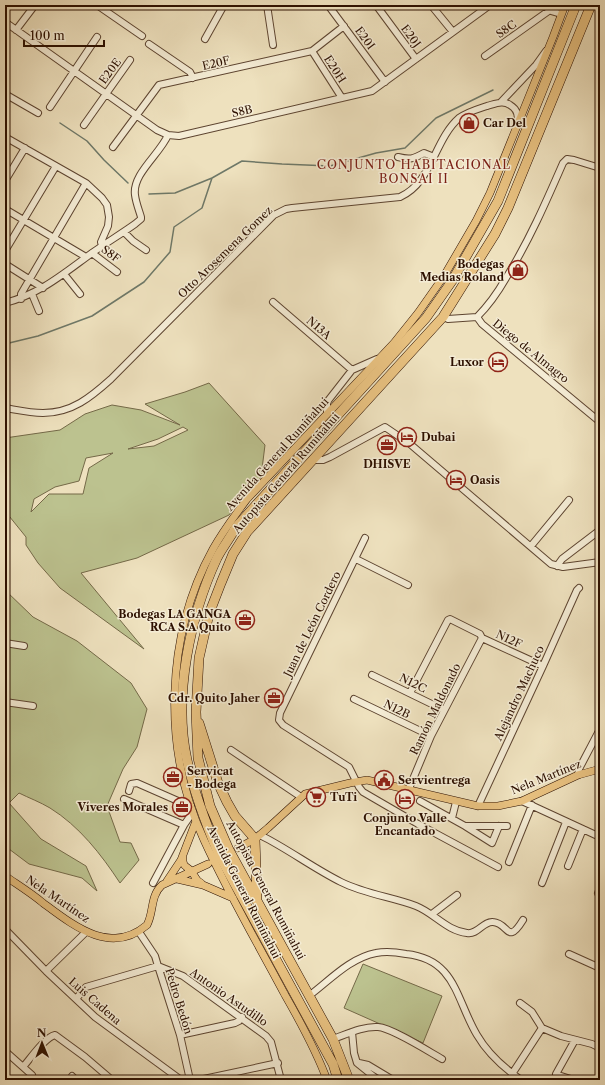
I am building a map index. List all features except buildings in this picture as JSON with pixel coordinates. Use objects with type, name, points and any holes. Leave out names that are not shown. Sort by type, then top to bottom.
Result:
[{"type":"highway","name":"Autopista General Rumiñahui","points":[[338,1080],[333,1064],[220,855],[206,823],[195,791],[186,759],[183,720],[185,670],[194,623],[218,558],[236,527],[426,318],[452,281],[498,201],[576,5]]},
{"type":"highway","name":"Autopista General Rumiñahui","points":[[349,1080],[333,1039],[229,850],[210,806],[198,758],[196,712],[199,658],[204,633],[209,614],[233,554],[247,532],[443,317],[491,240],[508,208],[591,5]]},
{"type":"highway","points":[[196,712],[218,783],[227,802],[235,816],[257,837],[257,902]]},
{"type":"main road","name":"Avenida General Rumiñahui","points":[[327,1080],[312,1044],[203,840],[192,809],[181,769],[177,744],[175,711],[175,679],[184,623],[192,596],[212,550],[227,526],[247,499],[379,359],[418,313],[444,276],[476,221],[490,193],[553,37],[561,7]]},
{"type":"main road","name":"Nela Martínez","points":[[238,848],[257,837],[301,797],[309,792],[356,782],[372,781],[456,802],[478,806],[498,806],[522,801],[578,775],[600,769]]},
{"type":"main road","points":[[196,820],[183,857],[184,865],[192,872],[195,879],[203,885]]},
{"type":"main road","points":[[139,932],[149,923],[157,891],[176,868],[185,851]]},
{"type":"main road","points":[[165,883],[208,864]]},
{"type":"main road","name":"Nela Martínez","points":[[5,876],[68,922],[86,932],[106,938],[116,939],[127,938],[139,932]]},
{"type":"main road","points":[[175,879],[203,885],[233,898]]},
{"type":"street","points":[[16,30],[35,5]]},
{"type":"street","points":[[97,5],[142,36]]},
{"type":"street","points":[[204,39],[224,5]]},
{"type":"street","points":[[267,5],[273,45]]},
{"type":"street","name":"E20I","points":[[328,5],[385,82]]},
{"type":"street","name":"E20J","points":[[376,5],[416,59]]},
{"type":"street","points":[[432,5],[453,32]]},
{"type":"street","name":"S8B","points":[[168,135],[179,136],[372,91],[490,5]]},
{"type":"street","points":[[543,5],[550,10],[561,7]]},
{"type":"street","name":"S8C","points":[[485,56],[550,10],[561,7]]},
{"type":"street","points":[[5,22],[157,130],[168,135],[139,177],[136,186],[134,194],[142,217],[141,219],[44,288],[21,299],[5,303]]},
{"type":"street","name":"E20F","points":[[113,147],[159,86],[312,51],[344,26]]},
{"type":"street","points":[[50,107],[97,37]]},
{"type":"street","points":[[502,102],[536,65],[553,37]]},
{"type":"street","points":[[149,44],[190,72],[193,78]]},
{"type":"street","name":"E20H","points":[[312,51],[342,98]]},
{"type":"street","name":"E20E","points":[[84,125],[130,60]]},
{"type":"street","points":[[5,94],[38,113]]},
{"type":"street","points":[[502,102],[508,103],[514,107],[518,120],[516,126]]},
{"type":"street","name":"Otto Arosemena Gomez","points":[[5,408],[42,413],[59,411],[79,404],[111,379],[274,215],[286,209],[292,208],[400,197],[410,192],[419,182],[450,129],[460,118],[473,110],[502,102]]},
{"type":"street","points":[[5,137],[86,183],[102,198],[109,211],[108,226],[101,242],[102,246]]},
{"type":"street","points":[[5,181],[25,148]]},
{"type":"street","points":[[398,158],[415,158],[424,153],[434,156]]},
{"type":"street","points":[[478,317],[487,308],[516,262],[537,222],[563,163],[568,160],[574,160],[600,168]]},
{"type":"street","points":[[5,251],[56,166]]},
{"type":"street","points":[[21,299],[21,294],[86,183]]},
{"type":"street","points":[[5,210],[86,257]]},
{"type":"street","points":[[124,232],[133,242],[146,250]]},
{"type":"street","name":"S8F","points":[[92,253],[117,272]]},
{"type":"street","points":[[5,264],[44,288]]},
{"type":"street","points":[[64,274],[80,294]]},
{"type":"street","points":[[32,294],[39,311]]},
{"type":"street","name":"N13A","points":[[273,302],[352,370]]},
{"type":"street","name":"Diego de Almagro","points":[[443,317],[448,319],[478,317],[482,324],[600,422]]},
{"type":"street","points":[[327,414],[327,402],[352,370],[379,359]]},
{"type":"street","points":[[312,460],[323,460],[330,457],[385,427],[410,444],[551,564],[562,567],[600,562]]},
{"type":"street","points":[[530,546],[569,500]]},
{"type":"street","points":[[557,566],[562,559],[600,530]]},
{"type":"street","name":"Juan de León Cordero","points":[[356,782],[349,767],[283,725],[279,720],[280,713],[365,538]]},
{"type":"street","points":[[356,559],[408,585]]},
{"type":"street","name":"Alejandro Machuco","points":[[478,806],[543,666],[576,590],[579,588]]},
{"type":"street","name":"N12F","points":[[410,693],[448,620],[452,619],[480,634],[482,638],[543,666]]},
{"type":"street","name":"Ramón Maldonado","points":[[408,791],[431,736],[482,638]]},
{"type":"street","points":[[5,643],[24,646]]},
{"type":"street","name":"N12C","points":[[372,675],[444,710]]},
{"type":"street","name":"N12B","points":[[354,700],[431,736]]},
{"type":"street","points":[[5,702],[33,706]]},
{"type":"street","points":[[578,775],[579,769],[600,729]]},
{"type":"street","points":[[231,750],[301,797]]},
{"type":"street","points":[[356,782],[363,792],[418,824],[498,867]]},
{"type":"street","points":[[128,791],[131,784],[137,783],[192,809],[153,884]]},
{"type":"street","points":[[124,799],[184,825]]},
{"type":"street","points":[[420,801],[452,818],[492,843],[499,826]]},
{"type":"street","points":[[522,801],[600,837]]},
{"type":"street","points":[[452,818],[456,802]]},
{"type":"street","points":[[509,862],[532,805]]},
{"type":"street","points":[[542,883],[566,822]]},
{"type":"street","points":[[465,826],[507,826]]},
{"type":"street","points":[[568,866],[583,829]]},
{"type":"street","points":[[257,837],[342,882],[361,890],[417,906],[432,914],[451,928],[467,933],[473,933],[485,924],[492,922],[496,922],[509,932],[513,932],[516,931],[524,920]]},
{"type":"street","points":[[432,914],[457,895]]},
{"type":"street","name":"Luis Cadena","points":[[5,929],[46,971],[95,1017],[181,1080]]},
{"type":"street","points":[[46,971],[86,932]]},
{"type":"street","name":"Pedro Bedón","points":[[139,932],[155,956],[180,1035],[190,1080]]},
{"type":"street","points":[[310,995],[355,961],[367,956],[376,953],[392,952],[424,957],[434,962],[456,988],[476,1034],[489,1053],[512,1074],[521,1080]]},
{"type":"street","points":[[570,954],[600,968]]},
{"type":"street","points":[[76,999],[86,987],[158,966]]},
{"type":"street","name":"Antonio Astudillo","points":[[158,966],[183,976],[242,1017],[269,1038],[278,1063],[281,1080]]},
{"type":"street","points":[[520,1003],[532,1012],[542,1028],[600,1048]]},
{"type":"street","points":[[180,1035],[235,1023],[242,1017]]},
{"type":"street","points":[[333,1039],[367,1028],[379,1027],[392,1031],[442,1059]]},
{"type":"street","points":[[512,1074],[542,1028]]},
{"type":"street","points":[[352,1032],[354,1053],[357,1063],[378,1080]]},
{"type":"street","points":[[23,1067],[46,1041],[52,1035],[55,1035],[79,1052],[111,1080]]},
{"type":"street","points":[[574,1080],[556,1074],[575,1040]]},
{"type":"street","points":[[5,1051],[32,1075]]},
{"type":"street","points":[[199,1080],[278,1063]]},
{"type":"street","points":[[357,1063],[368,1065],[393,1080]]},
{"type":"green space","points":[[209,383],[265,445],[261,477],[229,515],[137,558],[81,573],[144,649],[60,588],[38,563],[26,545],[26,537],[5,511],[5,438],[60,430],[85,414],[112,405],[141,410],[180,425],[145,404]],"holes":[[[183,427],[188,430],[154,446],[128,449],[158,439]],[[113,453],[89,468],[83,494],[49,494],[31,512],[34,499],[55,487],[79,481],[86,458]]]},
{"type":"green space","points":[[5,590],[33,617],[77,641],[131,683],[147,709],[137,747],[123,769],[107,806],[120,842],[131,843],[139,860],[120,883],[89,841],[70,823],[50,808],[19,793],[9,803],[41,839],[86,866],[97,891],[82,878],[29,864],[5,846]]},
{"type":"green space","points":[[363,964],[442,996],[423,1043],[344,1008]]},
{"type":"waterway","points":[[5,344],[38,336],[92,316],[144,282],[170,252],[174,227],[202,208],[212,178],[242,161],[330,166],[376,153],[405,148],[436,118],[493,90]]},
{"type":"waterway","points":[[60,123],[87,141],[128,183]]},
{"type":"waterway","points":[[149,194],[175,193],[212,178]]},
{"type":"place","name":"Car Del","points":[[469,123]]},
{"type":"place","name":"Bodegas Medias Roland","points":[[518,270]]},
{"type":"place","name":"Luxor","points":[[498,362]]},
{"type":"place","name":"Dubai","points":[[407,437]]},
{"type":"place","name":"DHISVE","points":[[387,445]]},
{"type":"place","name":"Oasis","points":[[456,480]]},
{"type":"place","name":"Bodegas LA GANGA RCA S.A Quito","points":[[245,620]]},
{"type":"place","name":"Cdr. Quito Jaher","points":[[274,698]]},
{"type":"place","name":"Servicat - Bodega","points":[[173,777]]},
{"type":"place","name":"Servientrega","points":[[384,780]]},
{"type":"place","name":"TuTi","points":[[316,797]]},
{"type":"place","name":"Conjunto Valle Encantado","points":[[405,799]]},
{"type":"place","name":"Víveres Morales","points":[[182,807]]},
{"type":"district","name":"CONJUNTO HABITACIONAL BONSAI II","points":[[414,171]]}]
